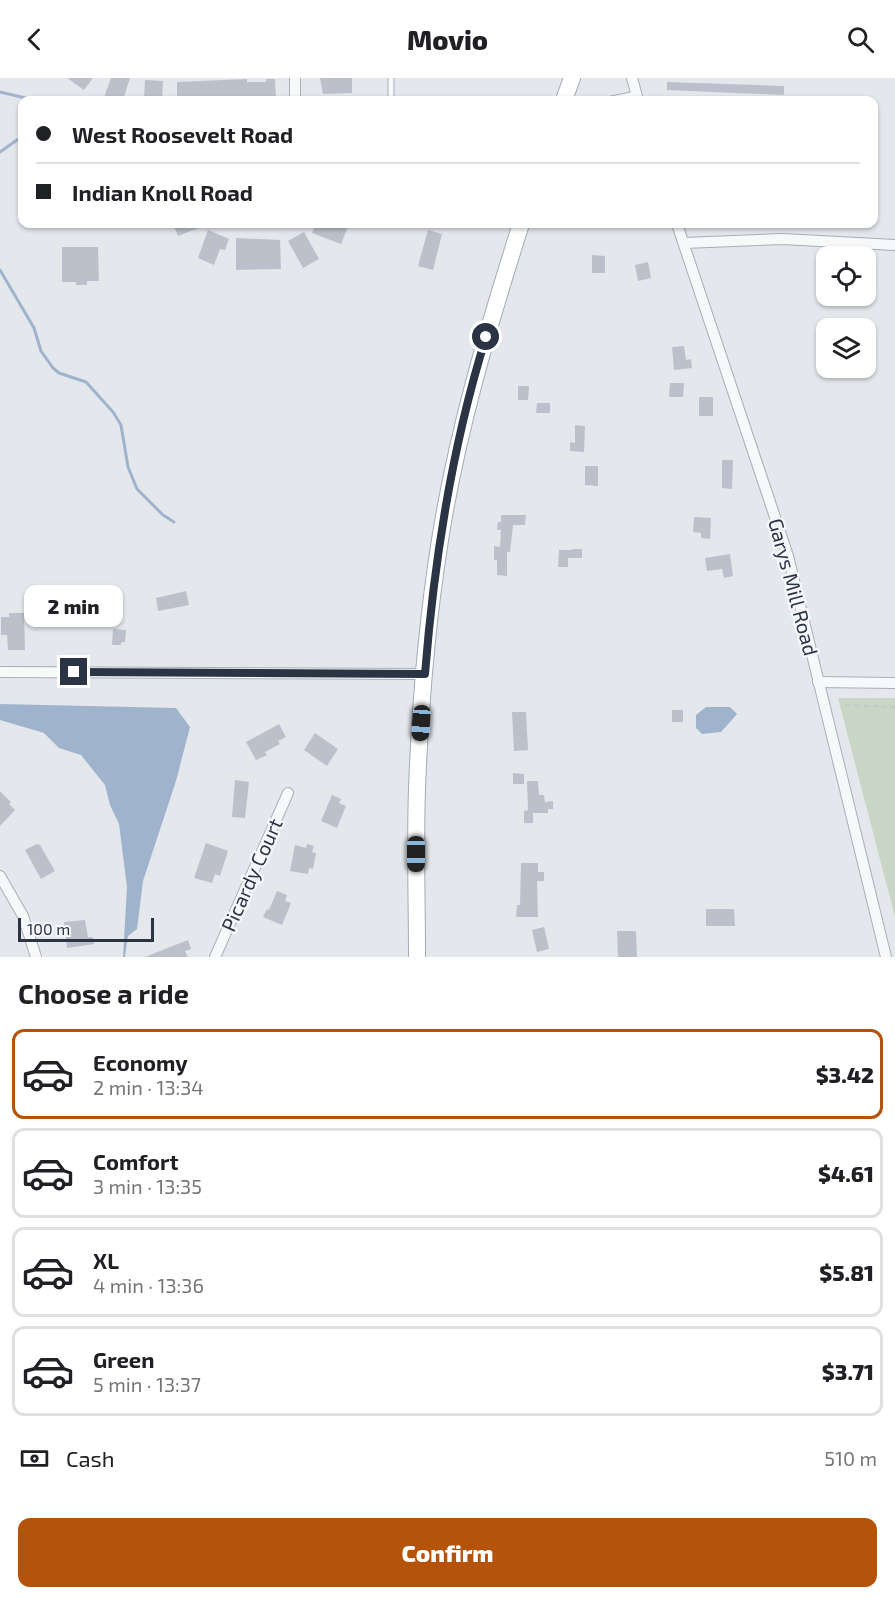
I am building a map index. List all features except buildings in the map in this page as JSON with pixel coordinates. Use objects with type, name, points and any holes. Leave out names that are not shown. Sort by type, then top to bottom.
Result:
[{"type":"main road","points":[[565,96],[572,78]]},
{"type":"main road","points":[[417,957],[417,790],[430,616],[439,549],[460,436],[479,360],[520,228]]},
{"type":"street","points":[[295,78],[295,96]]},
{"type":"street","points":[[632,78],[637,96]]},
{"type":"street","name":"Garys Mill Road","points":[[678,228],[788,556],[886,957]]},
{"type":"street","points":[[684,243],[782,239],[895,245]]},
{"type":"street","points":[[0,672],[425,674]]},
{"type":"street","points":[[818,682],[895,683]]},
{"type":"street","name":"Picardy Court","points":[[215,957],[288,793]]},
{"type":"street","points":[[0,876],[23,916],[36,957]]},
{"type":"lane","points":[[391,78],[391,96]]},
{"type":"path","points":[[846,705],[895,707]]},
{"type":"green space","points":[[838,698],[895,698],[895,917]]},
{"type":"water","points":[[0,704],[176,708],[190,727],[176,781],[143,881],[137,929],[128,936],[125,957],[123,957],[127,887],[119,824],[110,805],[105,785],[81,755],[59,748],[44,733],[0,720]]},
{"type":"water","points":[[706,707],[730,707],[737,714],[721,732],[702,734],[696,728],[696,715]]},
{"type":"waterway","points":[[0,92],[18,96]]},
{"type":"waterway","points":[[0,152],[18,140]]},
{"type":"waterway","points":[[0,270],[34,328],[41,351],[53,368],[59,373],[86,382],[113,412],[121,425],[128,467],[137,489],[163,515],[174,522]]},
{"type":"route","points":[[74,672],[425,674],[441,537],[460,436],[486,337]]}]
